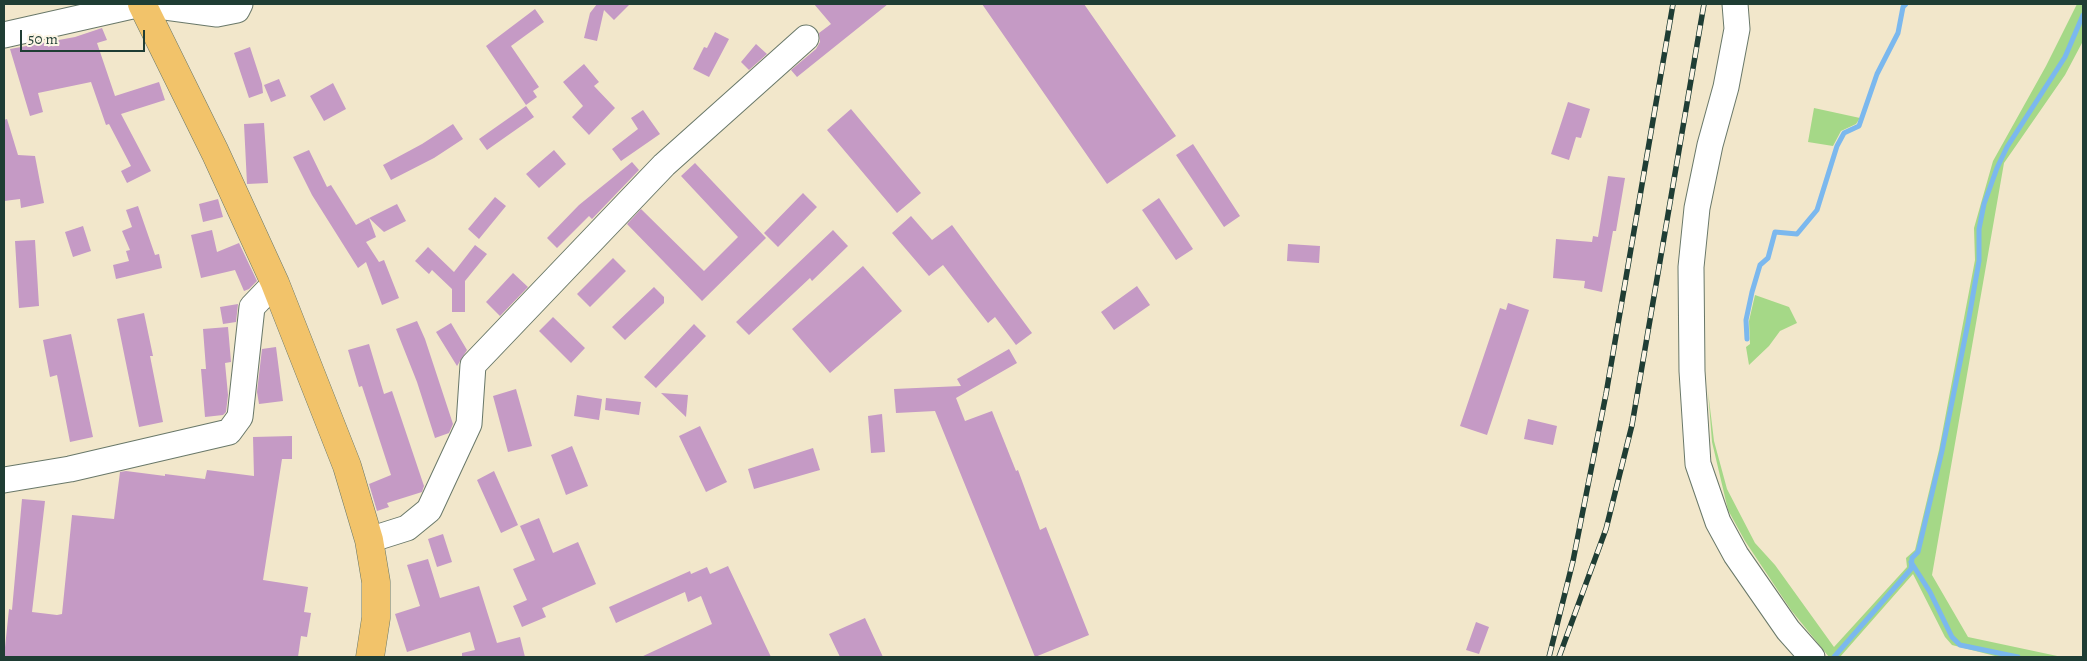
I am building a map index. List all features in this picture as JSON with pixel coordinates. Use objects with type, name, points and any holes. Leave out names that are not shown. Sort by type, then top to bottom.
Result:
[{"type":"main road","points":[[142,4],[215,152],[275,282],[347,466],[369,540],[376,582],[376,618],[370,657]]},
{"type":"street","points":[[4,35],[142,4],[217,14],[236,10],[240,4]]},
{"type":"street","points":[[1735,4],[1737,29],[1726,87],[1710,145],[1697,208],[1691,267],[1692,371],[1698,464],[1718,522],[1736,555],[1788,630],[1812,657]]},
{"type":"street","points":[[369,540],[407,528],[429,510],[469,424],[473,365],[664,165],[806,38]]},
{"type":"street","points":[[4,480],[70,469],[229,432],[240,417],[252,307],[275,282]]},
{"type":"green space","points":[[2077,4],[2083,4],[2083,41],[2065,75],[2004,163],[1932,575],[1968,637],[2062,657],[1999,657],[1952,645],[1945,637],[1913,574],[1840,657],[1829,657],[1791,610],[1745,541],[1728,510],[1712,442],[1708,391],[1714,441],[1727,489],[1755,543],[1775,565],[1834,647],[1907,567],[1906,558],[1915,550],[1939,450],[1975,260],[1974,228],[1993,161],[2046,66]]},
{"type":"green space","points":[[1814,108],[1860,118],[1856,124],[1841,131],[1833,146],[1808,142]]},
{"type":"green space","points":[[1755,295],[1789,307],[1797,323],[1780,331],[1769,346],[1749,365],[1746,347],[1750,344],[1749,321]]},
{"type":"building","points":[[597,4],[630,4],[614,20],[604,10],[597,41],[584,38],[590,13]]},
{"type":"building","points":[[814,4],[888,4],[797,77],[791,70],[816,49],[820,42],[819,33],[831,24]]},
{"type":"building","points":[[982,4],[1084,4],[1176,136],[1107,184]]},
{"type":"building","points":[[535,9],[544,22],[511,46],[539,87],[533,91],[537,97],[526,105],[486,46]]},
{"type":"building","points":[[102,28],[107,40],[97,43],[115,96],[159,82],[165,100],[121,114],[151,171],[127,183],[121,171],[131,166],[109,124],[106,125],[91,82],[38,93],[43,112],[30,116],[10,49],[75,37]]},
{"type":"building","points":[[715,32],[729,39],[709,77],[693,69],[704,47],[707,48]]},
{"type":"building","points":[[756,44],[767,54],[749,70],[741,62]]},
{"type":"building","points":[[250,47],[263,93],[249,98],[234,53]]},
{"type":"building","points":[[584,64],[599,82],[594,86],[615,108],[589,135],[572,117],[583,106],[563,82]]},
{"type":"building","points":[[279,79],[286,96],[271,102],[264,85]]},
{"type":"building","points":[[333,83],[346,109],[324,121],[310,96]]},
{"type":"building","points":[[1568,102],[1590,109],[1581,138],[1576,137],[1569,160],[1551,154]]},
{"type":"building","points":[[526,106],[534,117],[487,150],[479,139]]},
{"type":"building","points":[[851,109],[921,193],[897,213],[827,130]]},
{"type":"building","points":[[643,110],[660,134],[621,161],[612,149],[638,129],[631,118]]},
{"type":"building","points":[[7,119],[18,155],[35,156],[44,203],[21,208],[20,199],[4,201],[4,120]]},
{"type":"building","points":[[264,123],[268,183],[247,184],[244,124]]},
{"type":"building","points":[[453,124],[463,139],[434,158],[391,180],[383,165],[422,144]]},
{"type":"building","points":[[1193,144],[1240,216],[1224,227],[1176,155]]},
{"type":"building","points":[[309,150],[327,187],[331,185],[356,225],[369,218],[376,237],[366,242],[379,262],[384,260],[399,298],[382,305],[366,262],[358,268],[312,195],[293,157]]},
{"type":"building","points":[[554,150],[566,164],[539,188],[526,174]]},
{"type":"building","points":[[632,162],[639,170],[592,219],[589,216],[557,248],[547,238],[579,205]]},
{"type":"building","points":[[695,163],[766,238],[702,301],[627,224],[641,209],[704,271],[738,237],[681,176]]},
{"type":"building","points":[[1608,176],[1625,178],[1616,231],[1613,231],[1602,292],[1584,288],[1585,281],[1553,278],[1556,239],[1592,242],[1593,236],[1598,237]]},
{"type":"building","points":[[803,193],[817,207],[778,247],[764,233]]},
{"type":"building","points":[[495,197],[506,206],[479,239],[468,229]]},
{"type":"building","points":[[1159,198],[1193,249],[1176,260],[1142,210]]},
{"type":"building","points":[[218,199],[223,217],[203,222],[199,204]]},
{"type":"building","points":[[397,204],[406,221],[384,232],[369,218]]},
{"type":"building","points":[[138,206],[155,255],[159,254],[162,268],[116,279],[113,265],[129,261],[126,251],[130,250],[122,231],[132,227],[126,210]]},
{"type":"building","points":[[911,216],[932,240],[952,225],[1032,333],[1016,345],[995,317],[988,323],[943,265],[929,276],[892,233]]},
{"type":"building","points":[[83,226],[91,251],[73,257],[65,232]]},
{"type":"building","points":[[212,230],[217,252],[239,243],[257,281],[249,289],[244,291],[235,270],[201,278],[191,235]]},
{"type":"building","points":[[833,230],[848,246],[812,281],[810,278],[749,335],[736,322]]},
{"type":"building","points":[[35,240],[39,306],[19,308],[15,241]]},
{"type":"building","points":[[1288,244],[1320,246],[1319,263],[1287,261]]},
{"type":"building","points":[[475,245],[487,254],[465,281],[465,312],[452,312],[452,289],[432,270],[429,274],[415,261],[428,247],[454,272]]},
{"type":"building","points":[[613,258],[626,271],[590,307],[577,294]]},
{"type":"building","points":[[863,266],[902,311],[830,373],[792,329]]},
{"type":"building","points":[[513,273],[528,287],[500,316],[486,302]]},
{"type":"building","points":[[1137,286],[1150,305],[1114,330],[1101,312]]},
{"type":"building","points":[[654,287],[664,297],[664,303],[625,340],[612,327]]},
{"type":"building","points":[[1508,303],[1529,310],[1487,435],[1460,426],[1500,308],[1506,310]]},
{"type":"building","points":[[238,304],[236,322],[223,324],[220,307]]},
{"type":"building","points":[[144,313],[163,422],[139,427],[117,319]]},
{"type":"building","points":[[553,317],[585,348],[571,363],[539,331]]},
{"type":"building","points":[[417,321],[425,339],[453,424],[449,433],[435,438],[417,382],[396,329]]},
{"type":"building","points":[[451,323],[467,350],[457,366],[436,332]]},
{"type":"building","points":[[694,324],[706,336],[656,388],[644,377]]},
{"type":"building","points":[[228,327],[231,362],[225,363],[228,395],[226,412],[223,415],[205,417],[201,369],[206,369],[203,329]]},
{"type":"building","points":[[71,334],[93,437],[70,442],[57,375],[50,377],[43,340]]},
{"type":"building","points":[[369,344],[384,394],[392,391],[424,486],[422,492],[387,503],[389,507],[377,511],[369,484],[391,475],[362,386],[359,387],[348,350]]},
{"type":"building","points":[[276,347],[283,401],[259,404],[257,392],[262,349]]},
{"type":"building","points":[[1009,349],[1017,363],[956,398],[965,421],[992,411],[1016,471],[1018,470],[1040,530],[1046,527],[1089,635],[1035,657],[935,411],[896,413],[894,389],[961,386],[957,379]]},
{"type":"building","points":[[516,389],[532,446],[508,452],[493,396]]},
{"type":"building","points":[[661,393],[688,395],[686,417]]},
{"type":"building","points":[[577,395],[602,399],[599,420],[574,416]]},
{"type":"building","points":[[606,398],[641,402],[639,415],[605,410]]},
{"type":"building","points":[[882,414],[885,452],[871,453],[868,416]]},
{"type":"building","points":[[1528,419],[1557,426],[1553,445],[1524,439]]},
{"type":"building","points":[[700,426],[727,482],[706,492],[679,436]]},
{"type":"building","points":[[292,436],[292,459],[282,459],[263,580],[308,587],[304,612],[311,613],[307,637],[301,636],[298,657],[4,657],[9,609],[12,610],[22,499],[45,501],[32,612],[62,614],[72,515],[114,519],[120,472],[126,471],[165,476],[165,474],[205,479],[207,470],[254,476],[253,437]]},
{"type":"building","points":[[572,446],[588,486],[566,495],[551,455]]},
{"type":"building","points":[[813,448],[820,470],[754,489],[748,469]]},
{"type":"building","points":[[494,471],[518,525],[501,533],[477,480]]},
{"type":"building","points":[[539,518],[553,553],[578,542],[596,584],[542,608],[546,617],[522,627],[513,606],[527,600],[513,569],[535,560],[520,526]]},
{"type":"building","points":[[443,534],[452,562],[437,567],[428,539]]},
{"type":"building","points":[[428,559],[440,598],[479,586],[497,643],[520,637],[525,657],[462,657],[462,653],[475,650],[470,632],[407,652],[395,614],[420,606],[407,565]]},
{"type":"building","points":[[728,566],[771,657],[641,657],[712,624],[701,596],[688,602],[685,592],[616,623],[609,607],[690,571],[691,574],[707,567],[710,574]]},
{"type":"building","points":[[865,618],[883,657],[840,657],[829,634]]},
{"type":"building","points":[[1476,622],[1489,627],[1479,654],[1466,650]]},
{"type":"waterway","points":[[1747,339],[1746,320],[1752,292],[1760,265],[1768,258],[1775,232],[1797,234],[1817,210],[1837,146],[1844,133],[1859,126],[1877,74],[1898,33],[1903,7],[1906,4]]},
{"type":"waterway","points":[[1834,657],[1911,569],[1912,558],[1918,552],[1942,451],[1968,323],[1979,261],[1979,229],[1984,204],[2007,147],[2065,57],[2083,15]]},
{"type":"waterway","points":[[1911,562],[1930,592],[1952,637],[1960,645],[2018,657]]},
{"type":"railway","points":[[1549,657],[1573,561],[1606,394],[1673,4]]},
{"type":"railway","points":[[1559,657],[1606,529],[1632,425],[1704,4]]}]
